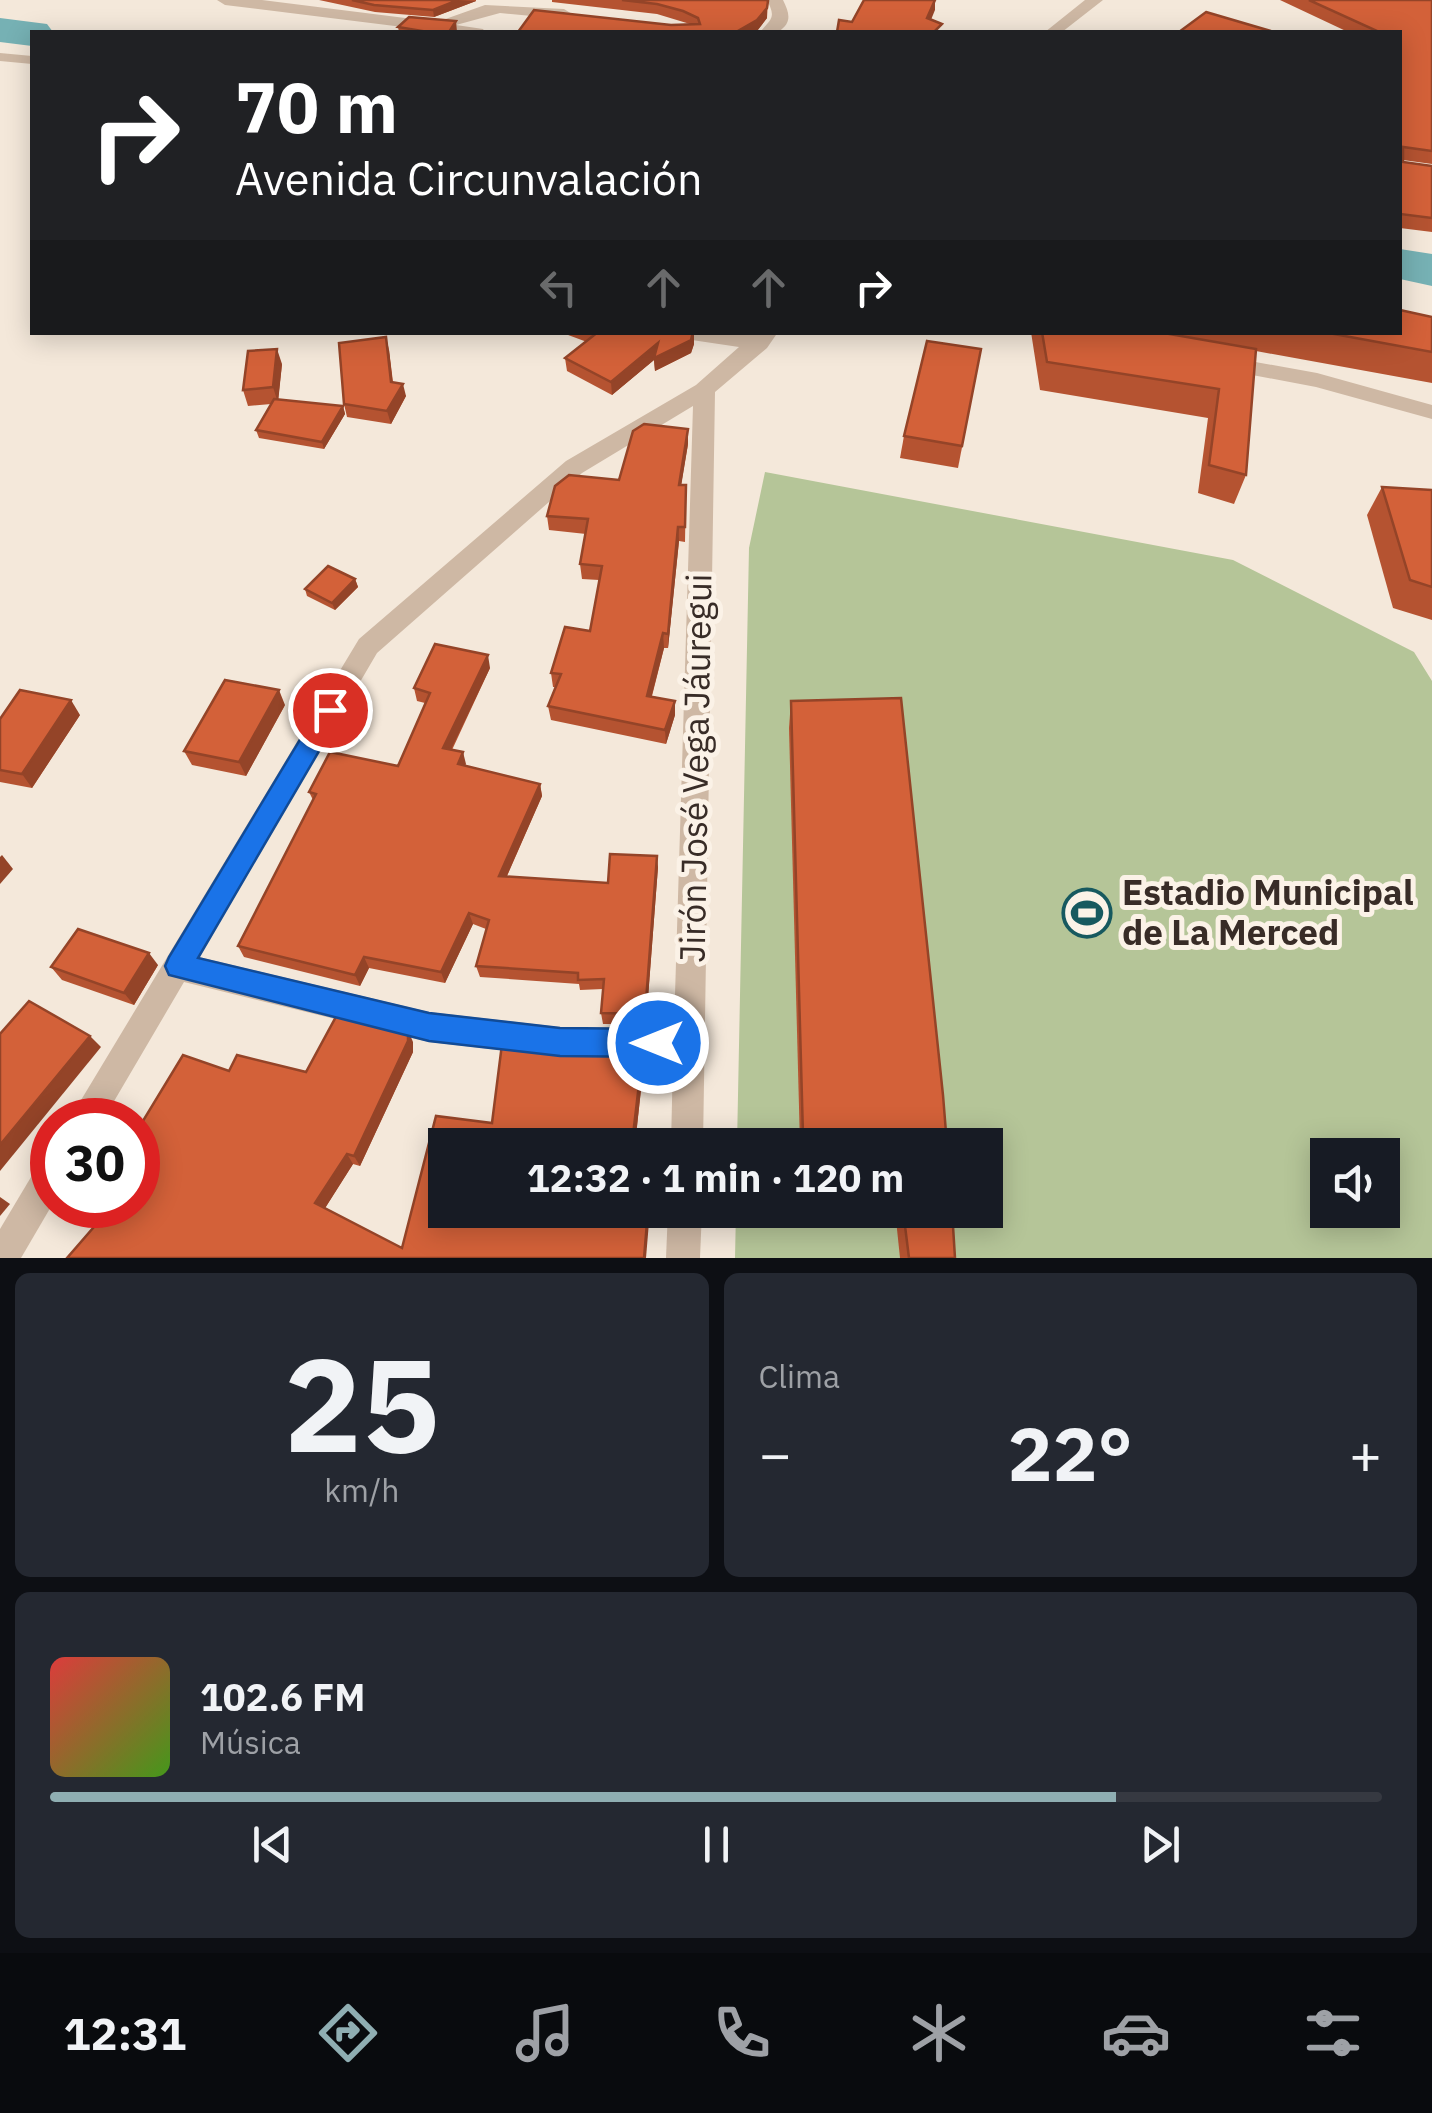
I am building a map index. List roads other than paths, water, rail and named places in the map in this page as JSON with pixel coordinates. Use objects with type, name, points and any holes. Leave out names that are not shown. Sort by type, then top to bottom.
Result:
[{"type":"street","points":[[224,0],[465,30]]},
{"type":"street","points":[[771,30],[780,24],[782,14],[775,0]]},
{"type":"street","points":[[440,26],[462,11],[493,6],[586,16]]},
{"type":"street","points":[[1056,30],[1092,8]]},
{"type":"street","points":[[724,335],[764,338]]},
{"type":"street","points":[[98,1098],[368,646],[574,467],[704,390],[764,338]]},
{"type":"street","points":[[1200,360],[1317,380],[1432,412]]},
{"type":"street","name":"Jirón José Vega Jáuregui","points":[[688,1128],[704,390]]},
{"type":"street","points":[[178,966],[429,1027],[560,1042],[690,1043]]},
{"type":"street","points":[[2,1258],[30,1211]]},
{"type":"street","points":[[683,1258],[684,1228]]},
{"type":"lane","points":[[0,57],[30,60]]},
{"type":"waterway","points":[[0,30],[30,33]]},
{"type":"waterway","points":[[1402,264],[1432,270]]},
{"type":"place","name":"Estadio Municipal de La Merced","points":[[1087,913]]}]
